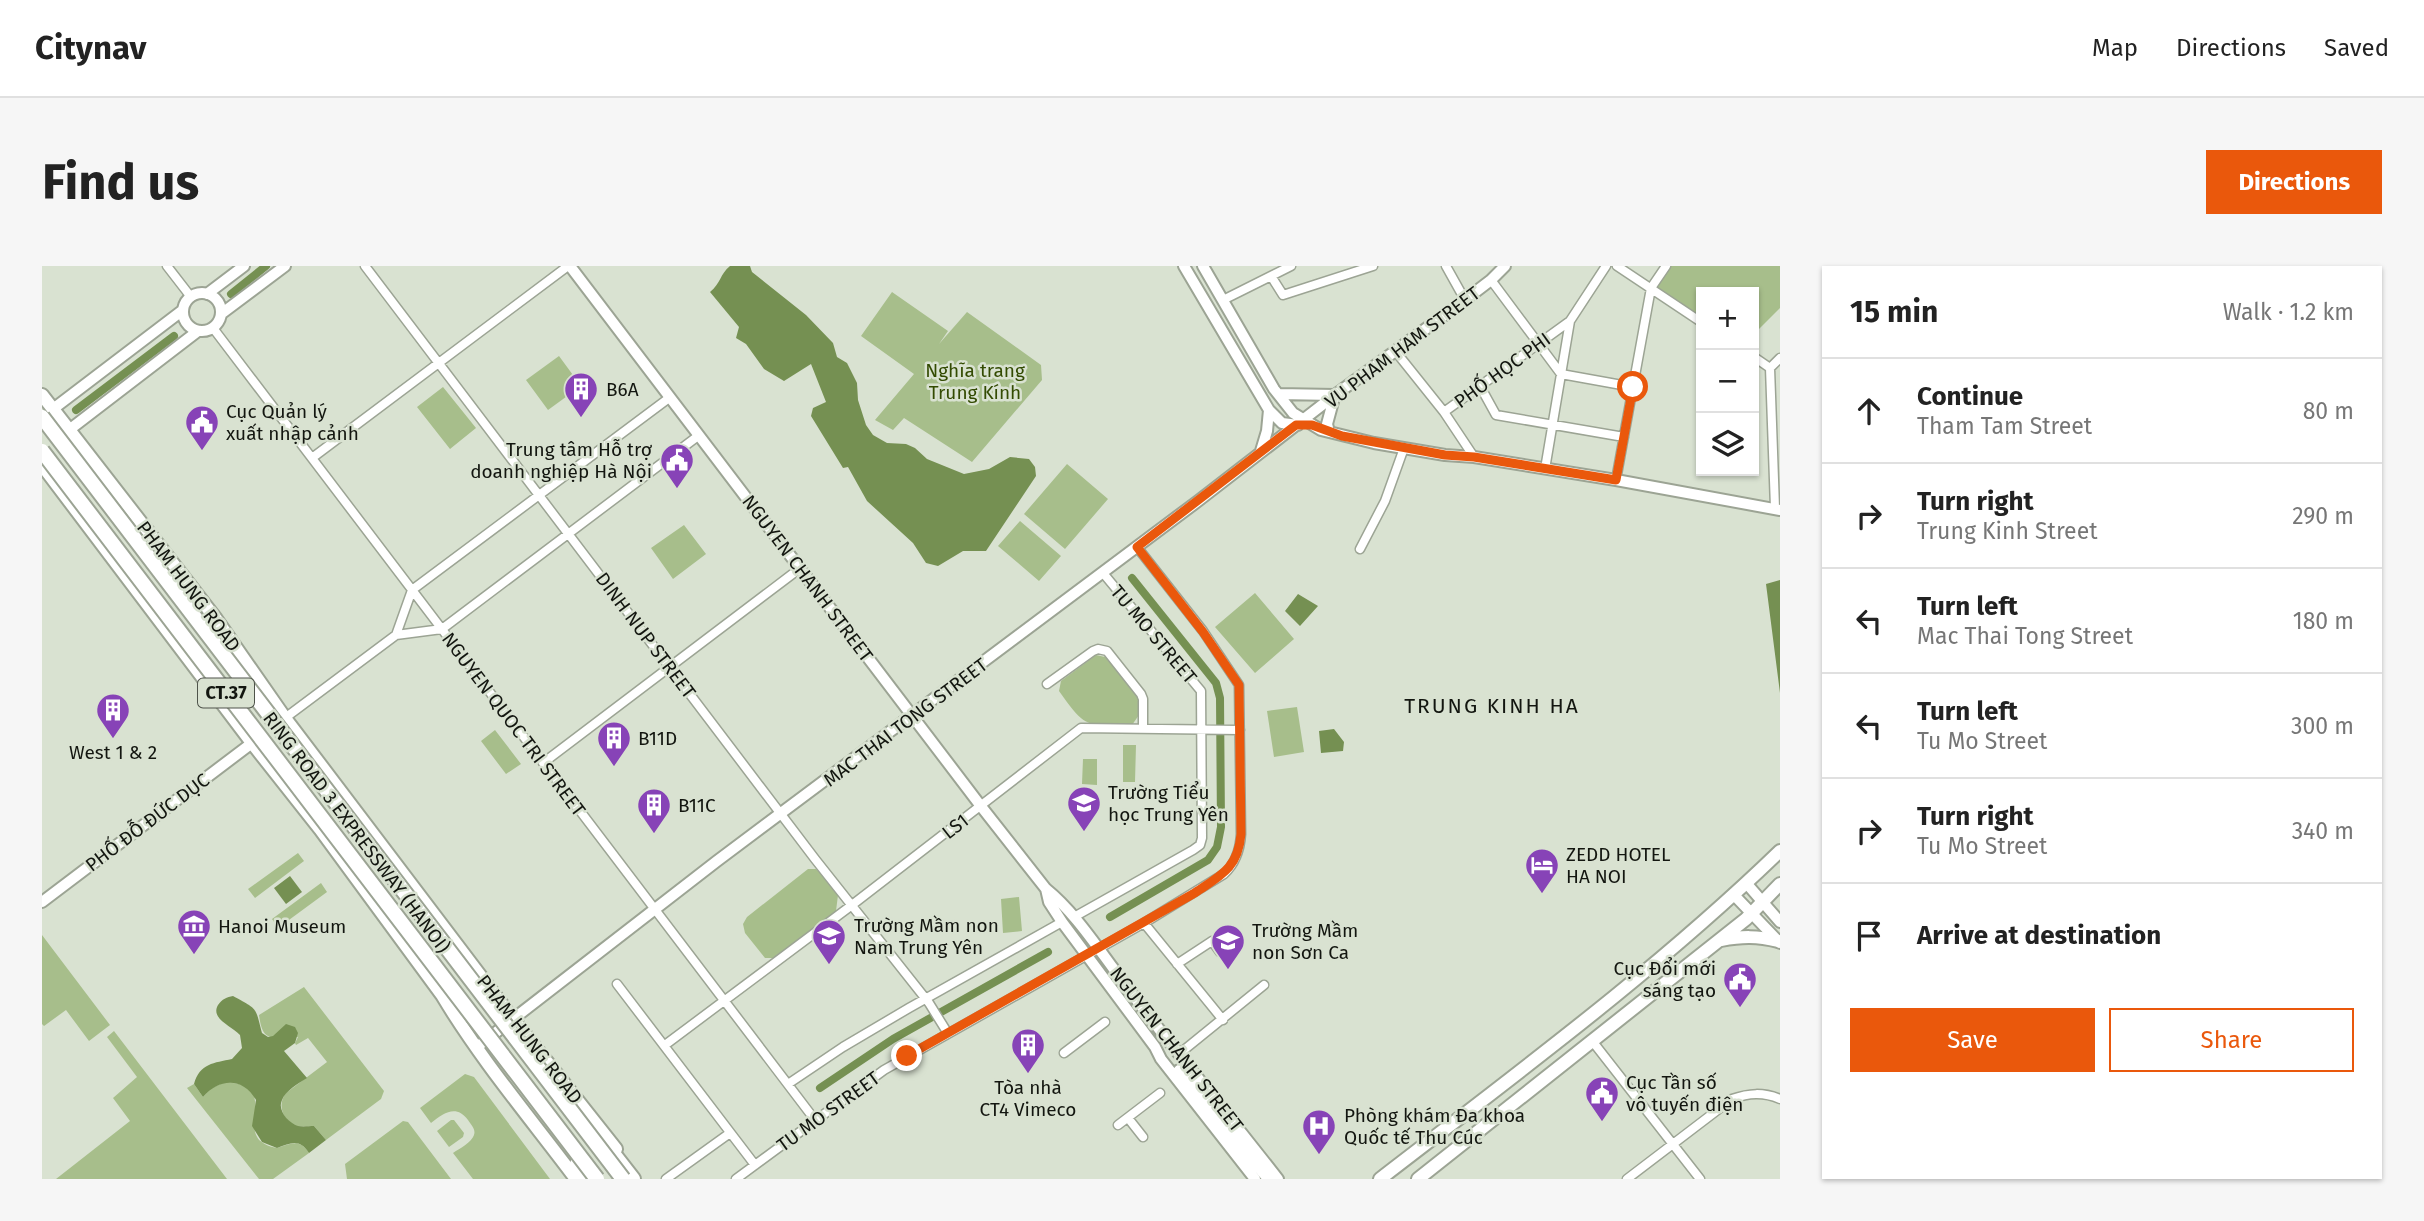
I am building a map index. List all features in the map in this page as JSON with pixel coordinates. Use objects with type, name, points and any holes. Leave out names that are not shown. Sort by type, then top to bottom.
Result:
[{"type":"highway","name":"RING ROAD 3 EXPRESSWAY (HANOI)","points":[[48,413],[410,901],[623,1179]]},
{"type":"highway","name":"RING ROAD 3 EXPRESSWAY (HANOI)","points":[[42,451],[597,1179]]},
{"type":"highway","points":[[410,901],[435,924],[633,1179]]},
{"type":"highway","points":[[411,936],[576,1172],[588,1179]]},
{"type":"main road","name":"PHAM HUNG ROAD","points":[[42,395],[48,413],[69,430],[216,619],[285,718],[513,1019],[640,1179]]},
{"type":"main road","points":[[42,465],[367,891],[477,1047],[576,1172]]},
{"type":"main road","points":[[252,743],[285,718]]},
{"type":"main road","points":[[1380,1179],[1661,959],[1747,884],[1780,851]]},
{"type":"main road","points":[[1418,1179],[1718,941],[1751,914],[1780,884]]},
{"type":"main road","points":[[1718,941],[1757,936],[1779,942]]},
{"type":"main road","points":[[1437,1134],[1451,1152]]},
{"type":"street","points":[[167,266],[191,297]]},
{"type":"street","points":[[207,294],[244,266]]},
{"type":"street","points":[[221,314],[285,266]]},
{"type":"street","name":"DINH NUP STREET","points":[[365,266],[782,815],[927,1001],[944,1028]]},
{"type":"street","points":[[312,458],[569,266]]},
{"type":"street","name":"NGUYEN CHANH STREET","points":[[569,266],[980,806],[1046,889],[1074,917],[1099,948],[1166,1040],[1175,1057],[1278,1179]]},
{"type":"street","points":[[1184,266],[1269,410],[1282,423],[1304,423],[1328,432],[1404,448],[1616,480],[1777,509],[1770,368],[1780,358]]},
{"type":"street","points":[[1223,300],[1291,266]]},
{"type":"street","points":[[1271,276],[1283,295],[1373,266]]},
{"type":"street","points":[[1446,266],[1465,300]]},
{"type":"street","name":"VU PHAM HAM STREET","points":[[1304,423],[1335,396],[1491,280],[1505,266]]},
{"type":"street","name":"PHỐ HỌC PHI","points":[[1396,352],[1444,412],[1570,321],[1606,266]]},
{"type":"street","points":[[1617,266],[1696,318]]},
{"type":"street","points":[[1616,480],[1651,288],[1666,266]]},
{"type":"street","points":[[1207,268],[1278,394],[1304,423]]},
{"type":"street","points":[[1491,280],[1561,374],[1633,387]]},
{"type":"street","points":[[48,413],[183,310],[191,297],[207,294],[218,301],[221,314],[219,323],[213,328],[198,331],[69,430]]},
{"type":"street","points":[[183,310],[187,324],[198,331]]},
{"type":"street","points":[[1545,470],[1570,321]]},
{"type":"street","name":"NGUYEN QUOC TRI STREET","points":[[213,328],[815,1120]]},
{"type":"street","points":[[1759,360],[1770,368]]},
{"type":"street","points":[[1480,386],[1496,415],[1624,437]]},
{"type":"street","points":[[1278,394],[1335,396],[1327,424],[1328,432]]},
{"type":"street","points":[[396,635],[412,590],[669,398]]},
{"type":"street","points":[[1260,452],[1267,431],[1269,410]]},
{"type":"street","points":[[1444,412],[1474,457]]},
{"type":"street","name":"MAC THAI TONG STREET","points":[[477,1047],[717,861],[782,815],[1260,452],[1304,423]]},
{"type":"street","points":[[285,718],[396,635],[442,629],[698,436]]},
{"type":"street","points":[[1360,549],[1385,501],[1404,448]]},
{"type":"street","name":"TU MO STREET","points":[[736,1179],[944,1028],[1144,923],[1224,874],[1234,863],[1241,834],[1241,693],[1237,678],[1137,547]]},
{"type":"street","points":[[543,763],[799,569]]},
{"type":"street","name":"TU MO STREET","points":[[1074,917],[1200,845],[1203,835],[1206,730],[1199,687],[1103,573]]},
{"type":"street","points":[[1047,684],[1093,651],[1107,651],[1141,694],[1143,729]]},
{"type":"street","name":"LS1","points":[[665,1045],[1081,728],[1240,730]]},
{"type":"street","name":"PHỐ ĐỖ ĐỨC DỤC","points":[[42,902],[252,743]]},
{"type":"street","points":[[1747,884],[1780,922]]},
{"type":"street","name":"NGUYEN CHANH STREET","points":[[1046,889],[1049,902],[1062,922],[1155,1047],[1161,1059],[1255,1179]]},
{"type":"street","points":[[1734,895],[1779,942]]},
{"type":"street","points":[[788,1084],[844,1047],[1062,922]]},
{"type":"street","points":[[1144,923],[1223,1020]]},
{"type":"street","points":[[1177,964],[1212,941],[1220,952]]},
{"type":"street","points":[[617,984],[755,1165]]},
{"type":"street","points":[[1175,1057],[1264,985]]},
{"type":"street","points":[[1064,1053],[1105,1022]]},
{"type":"street","points":[[1593,1042],[1700,1179]]},
{"type":"street","points":[[1155,1047],[1175,1057],[1268,1179]]},
{"type":"street","points":[[1118,1125],[1160,1093]]},
{"type":"street","points":[[1627,1179],[1732,1099],[1747,1094],[1763,1094],[1780,1099]]},
{"type":"street","points":[[1128,1118],[1143,1137]]},
{"type":"street","points":[[666,1179],[730,1133]]},
{"type":"green space","points":[[1666,266],[1780,266],[1780,308],[1759,329],[1759,287],[1696,287],[1696,316],[1651,288]]},
{"type":"green space","name":"Nghĩa trang Trung Kính","points":[[892,292],[948,331],[939,344],[967,312],[1041,365],[1042,380],[972,462],[904,418],[893,430],[875,420],[914,374],[861,336]]},
{"type":"green space","points":[[559,356],[581,386],[548,410],[526,380]]},
{"type":"green space","points":[[443,387],[476,428],[450,449],[417,407]]},
{"type":"green space","points":[[1067,464],[1108,499],[1065,549],[1024,514]]},
{"type":"green space","points":[[1020,521],[1061,556],[1039,581],[998,546]]},
{"type":"green space","points":[[684,525],[706,554],[673,579],[651,548]]},
{"type":"green space","points":[[1255,593],[1294,639],[1255,673],[1215,627]]},
{"type":"green space","points":[[1096,655],[1105,657],[1134,690],[1139,700],[1139,715],[1132,725],[1088,723],[1076,713],[1059,691],[1061,681]]},
{"type":"green space","points":[[1297,707],[1304,752],[1274,757],[1267,711]]},
{"type":"green space","points":[[495,730],[521,764],[506,774],[481,741]]},
{"type":"green space","points":[[1123,745],[1136,745],[1135,782],[1123,782]]},
{"type":"green space","points":[[1083,759],[1097,759],[1097,785],[1082,784]]},
{"type":"green space","points":[[298,853],[304,861],[255,898],[248,889]]},
{"type":"green space","points":[[808,869],[816,869],[838,895],[836,911],[775,958],[765,958],[745,933],[743,924],[747,917]]},
{"type":"green space","points":[[321,883],[327,892],[278,928],[272,919]]},
{"type":"green space","points":[[1019,897],[1022,931],[1003,933],[1001,899]]},
{"type":"green space","points":[[42,935],[110,1025],[89,1041],[66,1010],[44,1026],[42,1024]]},
{"type":"green space","points":[[304,987],[384,1091],[381,1099],[326,1140],[314,1126],[292,1124],[282,1112],[282,1102],[286,1093],[327,1062],[308,1038],[296,1045],[298,1037],[275,1038],[266,1035],[259,1015]]},
{"type":"green space","points":[[114,1031],[227,1179],[56,1179],[130,1121],[113,1098],[137,1077],[107,1037]]},
{"type":"green space","points":[[465,1074],[474,1077],[550,1179],[473,1179],[453,1153],[473,1138],[474,1129],[468,1120],[454,1111],[445,1113],[431,1123],[420,1108]]},
{"type":"green space","points":[[224,1082],[243,1085],[252,1092],[255,1102],[254,1124],[262,1143],[277,1148],[299,1144],[309,1153],[273,1179],[259,1179],[187,1088],[194,1084],[203,1097],[210,1089]]},
{"type":"green space","points":[[454,1120],[464,1133],[463,1137],[449,1147],[437,1131]]},
{"type":"green space","points":[[403,1121],[408,1122],[451,1179],[347,1179],[345,1164]]},
{"type":"shaded area","points":[[730,266],[750,266],[752,272],[806,315],[833,343],[837,357],[847,363],[857,383],[858,400],[866,425],[873,435],[887,443],[906,444],[927,459],[964,474],[989,469],[1010,457],[1029,459],[1035,467],[1036,476],[986,551],[963,551],[938,566],[926,563],[913,543],[867,501],[848,467],[843,468],[811,416],[813,408],[826,402],[811,364],[784,381],[764,369],[746,344],[736,338],[739,327],[710,292]]},
{"type":"shaded area","points":[[1780,580],[1780,693],[1766,584]]},
{"type":"shaded area","points":[[1298,594],[1318,606],[1300,626],[1285,611]]},
{"type":"shaded area","points":[[1334,729],[1344,742],[1343,751],[1321,753],[1319,731]]},
{"type":"shaded area","points":[[290,876],[302,892],[286,904],[274,888]]},
{"type":"shaded area","points":[[233,996],[254,1010],[262,1033],[268,1037],[273,1036],[286,1024],[295,1027],[298,1033],[295,1043],[284,1051],[307,1078],[286,1093],[281,1108],[284,1116],[291,1122],[298,1126],[314,1126],[326,1140],[309,1153],[299,1144],[291,1143],[277,1148],[262,1142],[252,1126],[256,1100],[244,1087],[231,1083],[223,1084],[216,1086],[203,1097],[194,1084],[204,1068],[232,1059],[242,1048],[240,1035],[219,1018],[216,1010],[220,1003]]},
{"type":"waterway","points":[[231,294],[266,266]]},
{"type":"waterway","points":[[76,410],[174,336]]},
{"type":"waterway","points":[[1110,917],[1208,860],[1217,847],[1221,827],[1220,698],[1216,683],[1132,578]]},
{"type":"waterway","points":[[820,1088],[893,1039],[1048,952]]},
{"type":"place","name":"B6A","points":[[581,419]]},
{"type":"place","name":"Cục Quản lý xuất nhập cảnh","points":[[202,452]]},
{"type":"place","name":"Trung tâm Hỗ trợ doanh nghiệp Hà Nội","points":[[677,490]]},
{"type":"place","name":"West 1 & 2","points":[[113,740]]},
{"type":"place","name":"B11D","points":[[614,768]]},
{"type":"place","name":"Trường Tiểu học Trung Yên","points":[[1084,833]]},
{"type":"place","name":"B11C","points":[[654,835]]},
{"type":"place","name":"ZEDD HOTEL HA NOI","points":[[1542,895]]},
{"type":"place","name":"Hanoi Museum","points":[[194,956]]},
{"type":"place","name":"Trường Mầm non Nam Trung Yên","points":[[829,966]]},
{"type":"place","name":"Trường Mầm non Sơn Ca","points":[[1228,971]]},
{"type":"place","name":"Cục Đổi mới sáng tạo","points":[[1740,1009]]},
{"type":"place","name":"Tòa nhà CT4 Vimeco","points":[[1028,1075]]},
{"type":"place","name":"Cục Tần số vô tuyến điện","points":[[1602,1123]]},
{"type":"place","name":"Phòng khám Đa khoa Quốc tế Thu Cúc","points":[[1319,1156]]},
{"type":"district","name":"TRUNG KINH HA","points":[[1492,706]]},
{"type":"route","points":[[907,1056],[1193,894],[1224,874],[1234,863],[1241,834],[1241,693],[1237,678],[1137,547],[1296,425],[1312,425],[1321,430],[1374,443],[1616,480],[1633,387]]}]
